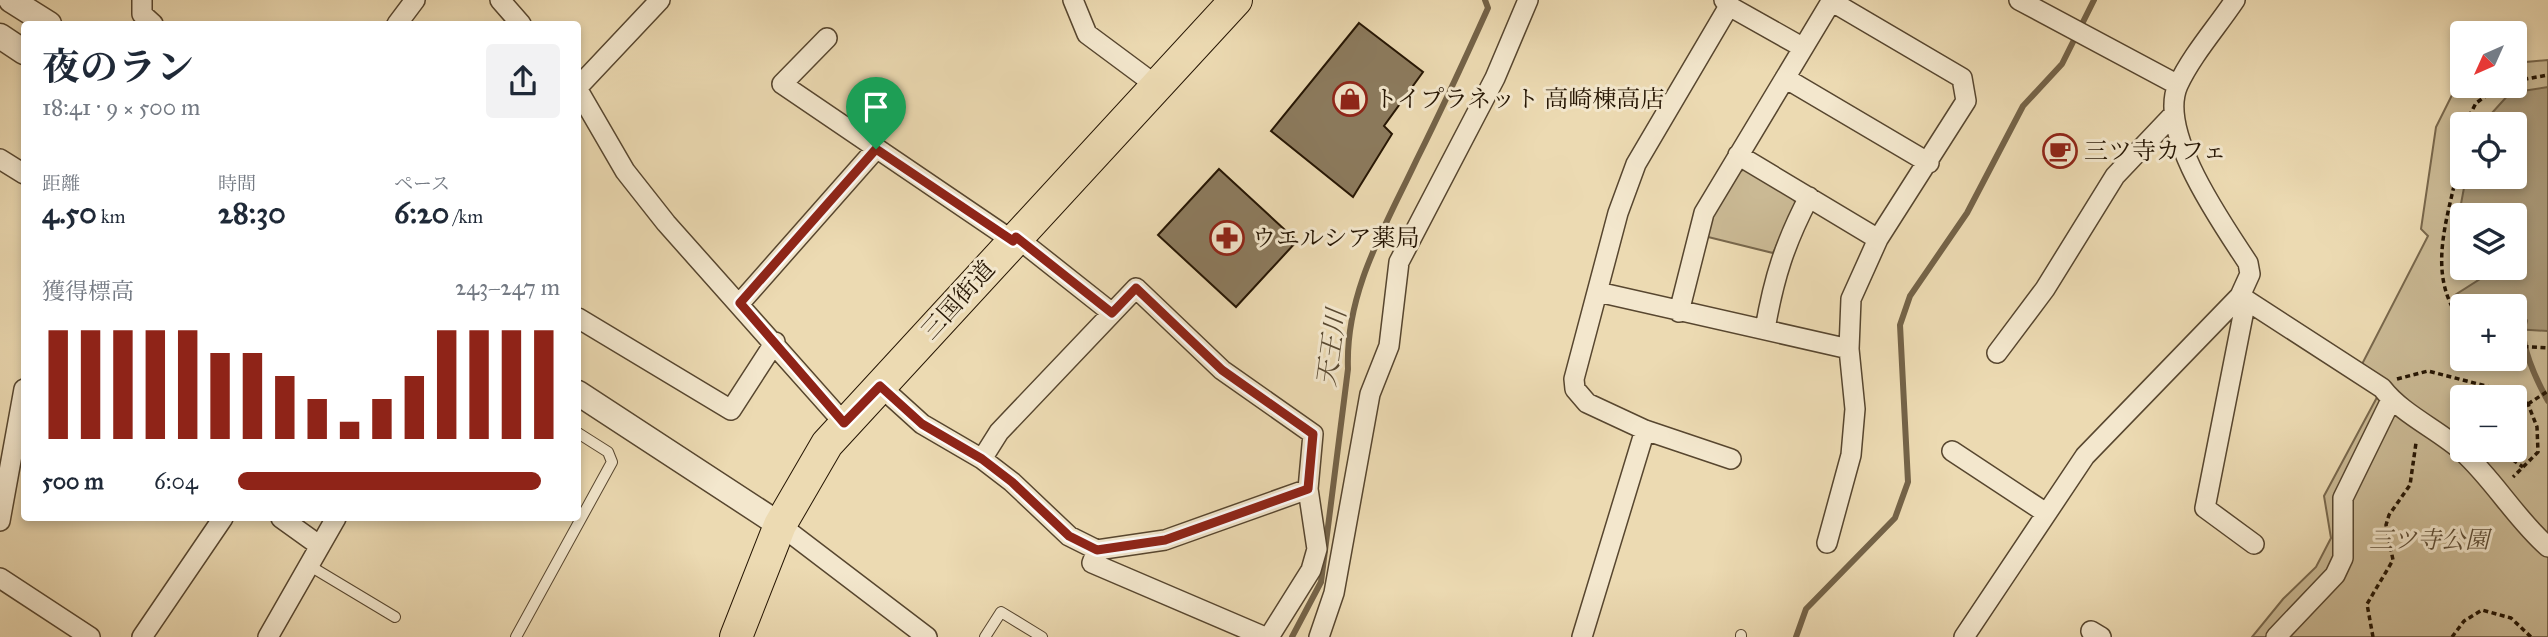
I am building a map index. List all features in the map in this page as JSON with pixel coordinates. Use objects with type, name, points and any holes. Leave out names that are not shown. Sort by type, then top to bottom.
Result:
[{"type":"main road","name":"三国街道","points":[[736,637],[780,525],[827,444],[1236,0]]},
{"type":"street","points":[[11,0],[44,21]]},
{"type":"street","points":[[142,0],[142,14],[147,21]]},
{"type":"street","points":[[399,21],[415,0]]},
{"type":"street","points":[[500,0],[518,21]]},
{"type":"street","points":[[581,86],[660,0]]},
{"type":"street","points":[[1073,0],[1087,34],[1157,86]]},
{"type":"street","points":[[1319,637],[1334,593],[1370,394],[1389,346],[1399,262],[1495,78],[1528,0]]},
{"type":"street","points":[[2020,0],[2178,85]]},
{"type":"street","points":[[2235,0],[2178,85],[2172,116],[2182,145],[2210,204],[2248,263],[2250,274],[2243,298],[2205,508],[2254,544]]},
{"type":"street","points":[[1679,312],[1699,225],[1831,1],[1962,78],[1966,101],[1929,163],[1878,239],[1851,299],[1849,349],[1855,409],[1851,455],[1827,543]]},
{"type":"street","points":[[1731,459],[1645,430],[1587,403],[1575,389],[1576,369],[1618,214],[1636,164],[1726,3],[1802,47]]},
{"type":"street","points":[[0,36],[21,50]]},
{"type":"street","points":[[827,38],[782,84],[1014,239],[1112,313]]},
{"type":"street","points":[[1785,78],[1929,163]]},
{"type":"street","points":[[581,94],[625,171],[666,223],[775,342],[844,423]]},
{"type":"street","points":[[1997,353],[2045,289],[2115,176],[2172,116]]},
{"type":"street","points":[[740,303],[876,149]]},
{"type":"street","points":[[1738,155],[1878,239]]},
{"type":"street","points":[[0,159],[21,172]]},
{"type":"street","points":[[1765,329],[1783,248],[1810,197]]},
{"type":"street","points":[[982,459],[999,432],[1136,288],[1222,370],[1313,434],[1308,489],[1317,549],[1311,570],[1267,637],[1091,562],[1097,550]]},
{"type":"street","points":[[1598,292],[1849,349]]},
{"type":"street","points":[[2243,298],[2387,394],[2463,452],[2548,547]]},
{"type":"street","points":[[1964,637],[2085,456],[2243,298]]},
{"type":"street","points":[[581,320],[731,410],[775,342]]},
{"type":"street","points":[[880,386],[922,424],[982,459],[1012,482],[1069,536],[1097,550],[1165,540],[1308,489]]},
{"type":"street","points":[[2276,637],[2335,575],[2343,558],[2343,498],[2387,394]]},
{"type":"street","points":[[581,395],[780,525],[928,637]]},
{"type":"street","points":[[0,521],[21,406]]},
{"type":"street","points":[[1582,637],[1645,430]]},
{"type":"street","points":[[1952,451],[2046,513]]},
{"type":"street","points":[[142,637],[221,521]]},
{"type":"street","points":[[285,521],[320,546]]},
{"type":"street","points":[[268,637],[334,521]]},
{"type":"street","points":[[0,578],[90,637]]},
{"type":"lane","points":[[581,435],[608,452],[612,462],[581,519]]},
{"type":"lane","points":[[516,637],[580,521]]},
{"type":"lane","points":[[310,566],[395,617]]},
{"type":"lane","points":[[985,637],[1001,612],[1042,637]]},
{"type":"path","points":[[2527,79],[2548,75]]},
{"type":"path","points":[[2471,112],[2476,103],[2483,98]]},
{"type":"path","points":[[2450,306],[2440,279],[2440,248],[2452,189]]},
{"type":"path","points":[[2527,347],[2548,348]]},
{"type":"path","points":[[2387,394],[2399,378],[2428,371],[2509,392],[2528,404],[2537,427],[2538,452],[2507,483]]},
{"type":"path","points":[[2528,404],[2548,391]]},
{"type":"path","points":[[2372,637],[2367,604],[2393,560],[2386,525],[2414,471],[2418,417]]},
{"type":"path","points":[[2516,462],[2523,467]]},
{"type":"path","points":[[2452,637],[2464,621],[2482,610],[2511,618],[2531,637]]},
{"type":"green space","name":"三ツ寺公園","points":[[2548,60],[2548,637],[2252,637],[2283,599],[2316,567],[2331,538],[2324,496],[2382,388],[2360,368],[2428,236],[2421,229],[2436,127],[2450,98],[2527,98],[2527,62]]},
{"type":"green space","points":[[1745,169],[1794,198],[1796,207],[1773,253],[1704,236],[1713,207],[1724,188]]},
{"type":"shaded area","points":[[2548,87],[2548,331],[2527,330],[2527,294],[2457,294],[2478,280],[2527,280],[2527,203],[2461,203],[2464,189],[2527,189],[2527,112],[2493,112],[2505,98],[2527,98],[2527,90]]},
{"type":"building","name":"トイプラネット 高崎棟高店","points":[[1359,23],[1423,72],[1384,126],[1392,134],[1353,197],[1271,131]]},
{"type":"building","name":"ウエルシア薬局","points":[[1219,169],[1297,241],[1236,307],[1158,235]]},
{"type":"waterway","name":"天王川","points":[[1292,637],[1321,582],[1348,369],[1349,341],[1360,287],[1380,235],[1488,8],[1485,0]]},
{"type":"waterway","points":[[1796,637],[1806,609],[1895,518],[1908,482],[1900,325],[1910,296],[1967,213],[2023,106],[2062,64],[2094,0]]},
{"type":"waterway","points":[[2527,353],[2548,401]]},
{"type":"place","name":"トイプラネット 高崎棟高店","points":[[1350,99]]},
{"type":"place","name":"三ツ寺カフェ","points":[[2060,151]]},
{"type":"place","name":"ウエルシア薬局","points":[[1227,238]]},
{"type":"route","points":[[876,149],[1013,241],[1016,237],[1112,313],[1136,288],[1222,370],[1313,434],[1308,489],[1165,540],[1097,550],[1054,525],[1033,500],[1012,482],[982,459],[922,424],[880,386],[844,423],[740,303],[876,149]]}]
